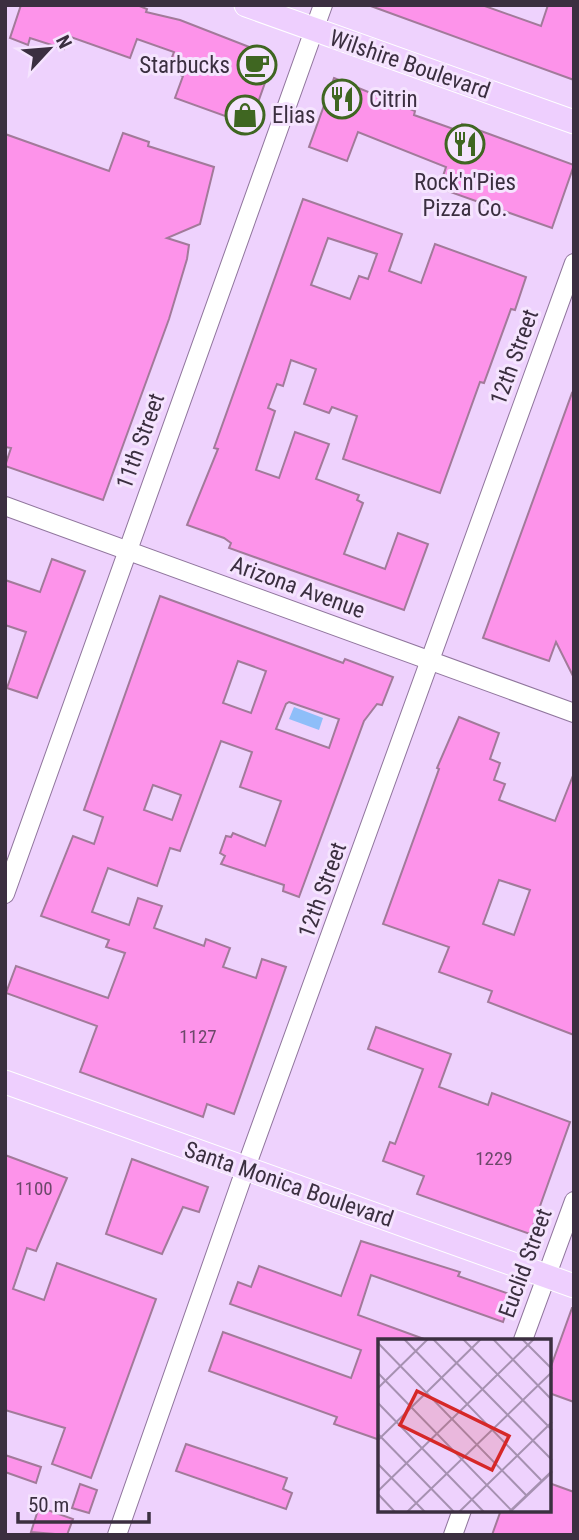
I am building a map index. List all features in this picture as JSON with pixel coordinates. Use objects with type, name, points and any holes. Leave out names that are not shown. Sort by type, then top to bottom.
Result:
[{"type":"main road","name":"Wilshire Boulevard","points":[[246,5],[574,122]]},
{"type":"main road","name":"Santa Monica Boulevard","points":[[5,1082],[574,1286]]},
{"type":"street","name":"11th Street","points":[[5,894],[323,5]]},
{"type":"street","name":"12th Street","points":[[117,1535],[245,1170],[432,661],[574,263]]},
{"type":"street","name":"Arizona Avenue","points":[[5,506],[574,713]]},
{"type":"street","name":"Euclid Street","points":[[523,1339],[574,1201]]},
{"type":"street","points":[[453,1535],[461,1512]]},
{"type":"water","points":[[294,707],[323,718],[319,730],[289,719]]},
{"type":"building","points":[[21,5],[137,5],[147,9],[146,12],[180,20],[270,55],[272,63],[250,125],[175,98],[183,76],[167,70],[174,52],[137,39],[130,58],[68,36],[64,49],[30,38],[28,45],[10,38]]},
{"type":"building","points":[[368,5],[482,5],[541,26],[548,5],[574,5],[574,80]]},
{"type":"building","points":[[334,78],[415,111],[414,115],[459,131],[462,124],[574,165],[552,228],[439,188],[446,167],[358,132],[347,161],[309,147]]},
{"type":"building","points":[[123,133],[149,142],[148,146],[214,167],[200,224],[167,238],[189,245],[187,259],[169,319],[103,500],[5,466],[11,448],[5,447],[5,134],[109,171]]},
{"type":"building","points":[[303,199],[402,234],[389,271],[421,283],[435,244],[526,277],[515,310],[511,309],[484,383],[480,382],[440,493],[343,459],[357,416],[332,407],[329,413],[304,404],[316,369],[291,360],[283,386],[277,384],[268,408],[275,411],[256,470],[279,478],[295,432],[329,444],[316,479],[359,495],[357,500],[363,503],[344,554],[385,569],[398,533],[428,544],[404,610],[229,548],[231,543],[224,538],[187,525],[218,449],[214,448]],"holes":[[[328,238],[377,254],[368,279],[359,276],[350,299],[311,285]]]},
{"type":"building","points":[[572,393],[574,678],[556,642],[549,661],[483,638]]},
{"type":"building","points":[[52,559],[85,571],[37,698],[7,688],[26,632],[5,625],[5,580],[40,592]]},
{"type":"building","points":[[160,596],[343,663],[345,659],[393,677],[382,705],[377,704],[364,721],[299,897],[283,891],[284,885],[221,864],[225,856],[220,853],[226,836],[231,837],[233,833],[265,846],[281,801],[240,787],[252,752],[221,741],[180,851],[170,848],[157,886],[108,868],[92,912],[129,925],[138,898],[162,906],[154,928],[204,946],[206,939],[230,948],[223,967],[256,978],[262,959],[286,967],[234,1114],[207,1104],[203,1117],[80,1072],[97,1026],[6,993],[16,966],[108,998],[125,953],[106,947],[109,940],[41,916],[73,836],[94,844],[103,817],[84,810]],"holes":[[[238,661],[266,671],[251,713],[223,703]],[[289,702],[339,719],[329,748],[276,729]],[[153,785],[181,795],[172,820],[144,810]]]},
{"type":"building","points":[[459,717],[499,733],[490,759],[500,763],[494,780],[505,784],[499,800],[555,821],[574,773],[574,1035],[488,1002],[492,991],[439,972],[449,947],[383,924],[439,769],[437,768]],"holes":[[[499,880],[530,890],[514,935],[483,924]]]},
{"type":"building","points":[[376,1027],[451,1054],[439,1087],[488,1105],[492,1093],[570,1122],[530,1234],[417,1194],[424,1176],[383,1161],[390,1142],[395,1144],[423,1069],[368,1049]]},
{"type":"building","points":[[5,1155],[67,1178],[36,1251],[27,1248],[13,1289],[44,1300],[57,1263],[156,1299],[91,1478],[52,1464],[65,1428],[5,1410]]},
{"type":"building","points":[[132,1159],[208,1187],[199,1212],[183,1207],[162,1254],[106,1234]]},
{"type":"building","points":[[361,1241],[460,1272],[458,1276],[512,1295],[503,1322],[371,1275],[358,1315],[424,1339],[378,1339],[378,1439],[334,1424],[337,1417],[209,1371],[223,1332],[351,1378],[361,1350],[230,1304],[238,1282],[251,1287],[259,1266],[341,1296]]},
{"type":"building","points":[[574,1308],[574,1402],[551,1394],[551,1366]]},
{"type":"building","points":[[186,1444],[287,1478],[283,1489],[292,1493],[286,1509],[176,1471]]},
{"type":"building","points":[[5,1455],[41,1467],[36,1483],[5,1472]]},
{"type":"building","points":[[80,1484],[97,1490],[89,1513],[72,1508]]},
{"type":"building","points":[[551,1484],[574,1492],[574,1535],[492,1535],[500,1512],[551,1512]]},
{"type":"building","points":[[39,1507],[73,1519],[67,1535],[31,1532]]},
{"type":"place","name":"Starbucks","points":[[257,65]]},
{"type":"place","name":"Citrin","points":[[342,99]]},
{"type":"place","name":"Elias","points":[[245,115]]},
{"type":"place","name":"Rock'n'Pies Pizza Co.","points":[[465,144]]}]
